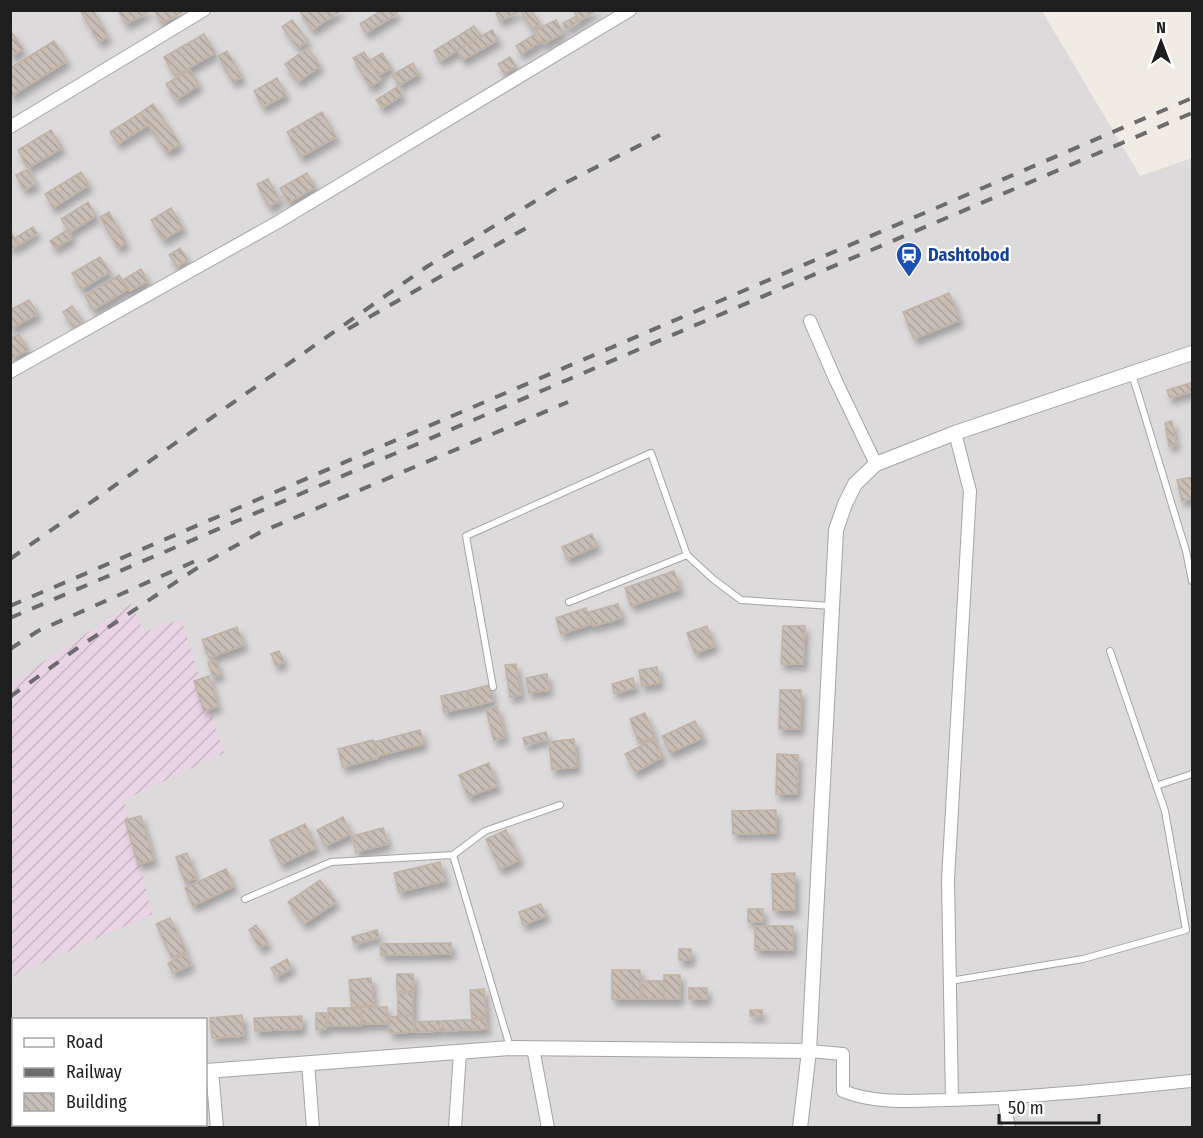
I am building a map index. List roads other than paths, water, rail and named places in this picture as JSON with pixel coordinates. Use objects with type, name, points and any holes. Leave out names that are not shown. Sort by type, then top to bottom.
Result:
[{"type":"street","points":[[10,127],[204,10]]},
{"type":"street","points":[[10,372],[278,222],[630,10]]},
{"type":"street","points":[[810,321],[876,464]]},
{"type":"street","points":[[800,1128],[809,1051],[836,530],[855,484],[876,464],[955,433],[1192,353]]},
{"type":"street","points":[[952,1100],[948,880],[970,491],[955,433]]},
{"type":"street","points":[[217,1128],[209,1070],[510,1048],[809,1051],[843,1054],[843,1091],[853,1095],[900,1101],[1004,1099],[1192,1082]]},
{"type":"street","points":[[533,1048],[548,1128]]},
{"type":"street","points":[[455,1128],[460,1052]]},
{"type":"street","points":[[308,1063],[313,1128]]},
{"type":"street","points":[[1004,1099],[1009,1128]]},
{"type":"lane","points":[[1132,374],[1186,551],[1192,581]]},
{"type":"lane","points":[[494,687],[466,536],[651,453],[687,555],[713,579],[741,600],[832,606]]},
{"type":"lane","points":[[569,602],[687,555]]},
{"type":"lane","points":[[950,981],[1083,959],[1186,930],[1165,811],[1110,651]]},
{"type":"lane","points":[[1156,786],[1192,774]]},
{"type":"lane","points":[[245,899],[331,862],[453,855],[484,831],[560,805]]},
{"type":"lane","points":[[453,855],[510,1048]]},
{"type":"railway","points":[[10,606],[1192,98]]},
{"type":"railway","points":[[10,618],[1192,113]]},
{"type":"railway","points":[[10,559],[428,266],[567,182],[660,135]]},
{"type":"railway","points":[[348,329],[528,227]]},
{"type":"railway","points":[[10,697],[79,647],[206,562],[261,532],[568,402]]},
{"type":"railway","points":[[10,649],[38,631],[200,559]]},
{"type":"place","name":"Dashtobod","points":[[909,278]]}]
